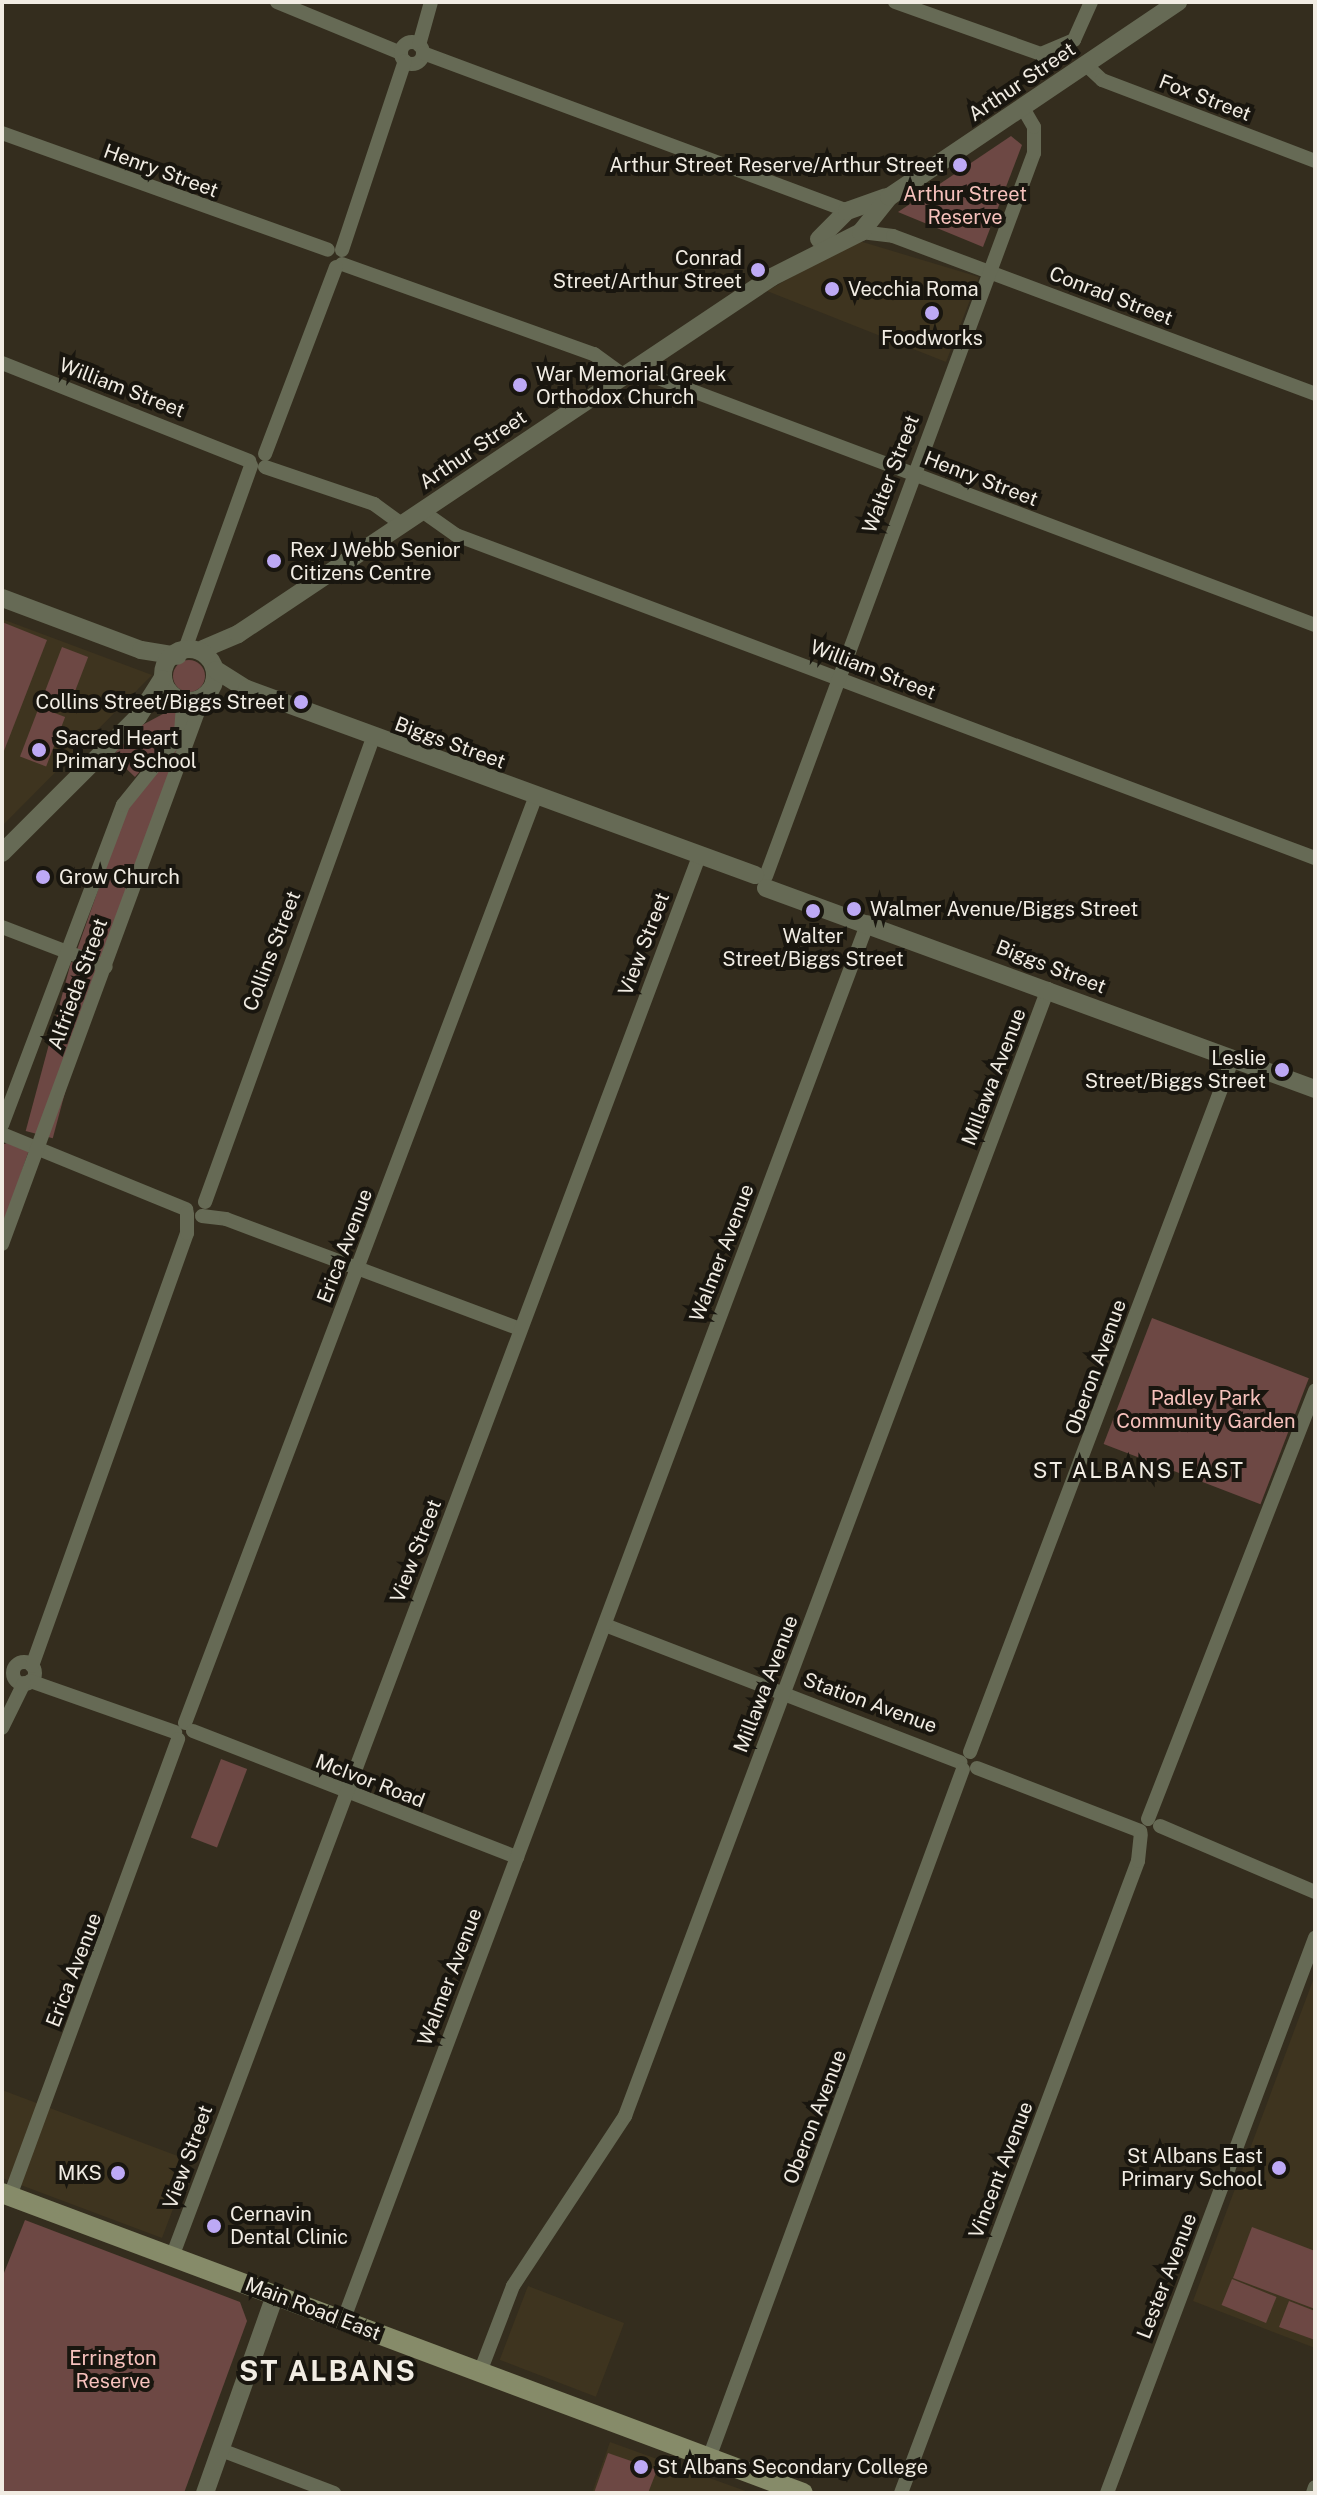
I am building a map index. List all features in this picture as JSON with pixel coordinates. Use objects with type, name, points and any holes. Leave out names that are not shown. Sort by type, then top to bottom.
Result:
[{"type":"main road","name":"Main Road East","points":[[6,2195],[803,2493]]},
{"type":"street","name":"Conrad Street","points":[[277,2],[814,202],[893,236],[1315,394]]},
{"type":"street","points":[[2,853],[138,717],[162,676],[192,651],[199,621],[431,2]]},
{"type":"street","points":[[895,2],[1026,51],[1055,53],[1074,40],[1091,2]]},
{"type":"street","name":"Arthur Street","points":[[192,651],[238,634],[772,277],[799,246],[854,221],[1178,2]]},
{"type":"street","name":"Fox Street","points":[[1086,65],[1102,80],[1315,161]]},
{"type":"street","name":"Walter Street","points":[[761,880],[1036,146],[1023,108]]},
{"type":"street","name":"Henry Street","points":[[2,133],[604,358],[629,373],[1315,625]]},
{"type":"street","name":"William Street","points":[[2,363],[374,504],[402,524]]},
{"type":"street","name":"William Street","points":[[422,511],[456,535],[1315,858]]},
{"type":"street","points":[[2,598],[141,650],[192,651],[216,668]]},
{"type":"street","name":"Arthur Street","points":[[207,691],[216,668],[238,634]]},
{"type":"street","points":[[138,717],[179,700],[141,650]]},
{"type":"street","name":"Biggs Street","points":[[216,668],[247,689],[373,738],[728,871],[761,880],[1315,1092]]},
{"type":"street","name":"Biggs Street","points":[[179,700],[207,691],[247,689]]},
{"type":"street","name":"Alfrieda Street","points":[[2,1244],[207,691]]},
{"type":"street","name":"Alfrieda Street","points":[[2,1125],[129,791],[181,733],[179,700]]},
{"type":"street","name":"Collins Street","points":[[2,1728],[373,738]]},
{"type":"street","name":"Erica Avenue","points":[[6,2195],[194,1708],[535,798]]},
{"type":"street","name":"View Street","points":[[172,2257],[698,859]]},
{"type":"street","name":"Walmer Avenue","points":[[343,2321],[596,1647],[609,1626],[613,1599],[868,922]]},
{"type":"street","points":[[2,927],[106,967]]},
{"type":"street","name":"Millawa Avenue","points":[[480,2372],[513,2286],[625,2116],[1048,989]]},
{"type":"street","name":"Oberon Avenue","points":[[709,2458],[1232,1060]]},
{"type":"street","points":[[2,1134],[520,1329]]},
{"type":"street","name":"Vincent Avenue","points":[[901,2493],[1315,1390]]},
{"type":"street","name":"Station Avenue","points":[[609,1626],[1312,1890]]},
{"type":"street","name":"McIvor Road","points":[[2,1660],[21,1672],[517,1857]]},
{"type":"street","name":"Lester Avenue","points":[[1107,2493],[1315,1938]]},
{"type":"street","points":[[205,2493],[275,2295]]},
{"type":"street","points":[[221,2450],[334,2493]]},
{"type":"street","points":[[1313,2493],[1315,2487]]},
{"type":"shaded area","points":[[856,240],[979,277],[946,362],[767,291]]},
{"type":"shaded area","name":"Sacred Heart Primary School","points":[[2,619],[152,675],[2,826]]},
{"type":"shaded area","name":"St Albans East Primary School","points":[[1315,1975],[1315,2348],[1193,2301]]},
{"type":"shaded area","points":[[2,2090],[191,2161],[162,2238],[2,2178]]},
{"type":"shaded area","points":[[528,2286],[624,2323],[596,2397],[500,2360]]},
{"type":"shaded area","name":"St Albans Secondary College","points":[[610,2442],[751,2493],[592,2493]]},
{"type":"green space","name":"Arthur Street Reserve","points":[[1011,136],[1022,145],[983,247],[898,212]]},
{"type":"green space","points":[[2,622],[47,640],[2,756]]},
{"type":"green space","points":[[62,647],[88,657],[69,707],[43,697]]},
{"type":"green space","points":[[189,660],[200,665],[205,676],[200,687],[189,692],[178,687],[173,676],[178,665]]},
{"type":"green space","points":[[39,707],[65,717],[46,767],[20,756]]},
{"type":"green space","points":[[176,707],[182,722],[135,777],[113,756],[131,731]]},
{"type":"green space","points":[[180,742],[102,959],[77,950],[125,813]]},
{"type":"green space","points":[[71,962],[98,969],[53,1138],[26,1131]]},
{"type":"green space","points":[[9,1142],[29,1150],[2,1230],[2,1145]]},
{"type":"green space","name":"Padley Park Community Garden","points":[[1152,1318],[1309,1378],[1260,1504],[1104,1444]]},
{"type":"green space","points":[[221,1759],[247,1769],[217,1847],[191,1837]]},
{"type":"green space","name":"Errington Reserve","points":[[25,2220],[240,2302],[247,2321],[184,2493],[2,2493],[2,2278]]},
{"type":"green space","points":[[1252,2227],[1315,2251],[1315,2309],[1233,2278]]},
{"type":"green space","points":[[1232,2279],[1277,2297],[1266,2323],[1222,2305]]},
{"type":"green space","points":[[1289,2301],[1315,2311],[1315,2340],[1279,2327]]},
{"type":"green space","points":[[608,2453],[657,2470],[648,2493],[594,2493]]},
{"type":"place","name":"Arthur Street Reserve/Arthur Street","points":[[960,165]]},
{"type":"place","name":"Conrad Street/Arthur Street","points":[[758,270]]},
{"type":"place","name":"Vecchia Roma","points":[[832,289]]},
{"type":"place","name":"Foodworks","points":[[932,313]]},
{"type":"place","name":"War Memorial Greek Orthodox Church","points":[[520,385]]},
{"type":"place","name":"Rex J Webb Senior Citizens Centre","points":[[274,561]]},
{"type":"place","name":"Collins Street/Biggs Street","points":[[301,702]]},
{"type":"place","name":"Sacred Heart Primary School","points":[[39,750]]},
{"type":"place","name":"Grow Church","points":[[43,877]]},
{"type":"place","name":"Walmer Avenue/Biggs Street","points":[[854,909]]},
{"type":"place","name":"Walter Street/Biggs Street","points":[[813,911]]},
{"type":"place","name":"Leslie Street/Biggs Street","points":[[1282,1070]]},
{"type":"place","name":"St Albans East Primary School","points":[[1279,2168]]},
{"type":"place","name":"MKS","points":[[118,2173]]},
{"type":"place","name":"Cernavin Dental Clinic","points":[[214,2226]]},
{"type":"place","name":"St Albans Secondary College","points":[[641,2467]]},
{"type":"district","name":"ST ALBANS EAST","points":[[1139,1471]]},
{"type":"district","name":"ST ALBANS","points":[[328,2371]]}]
